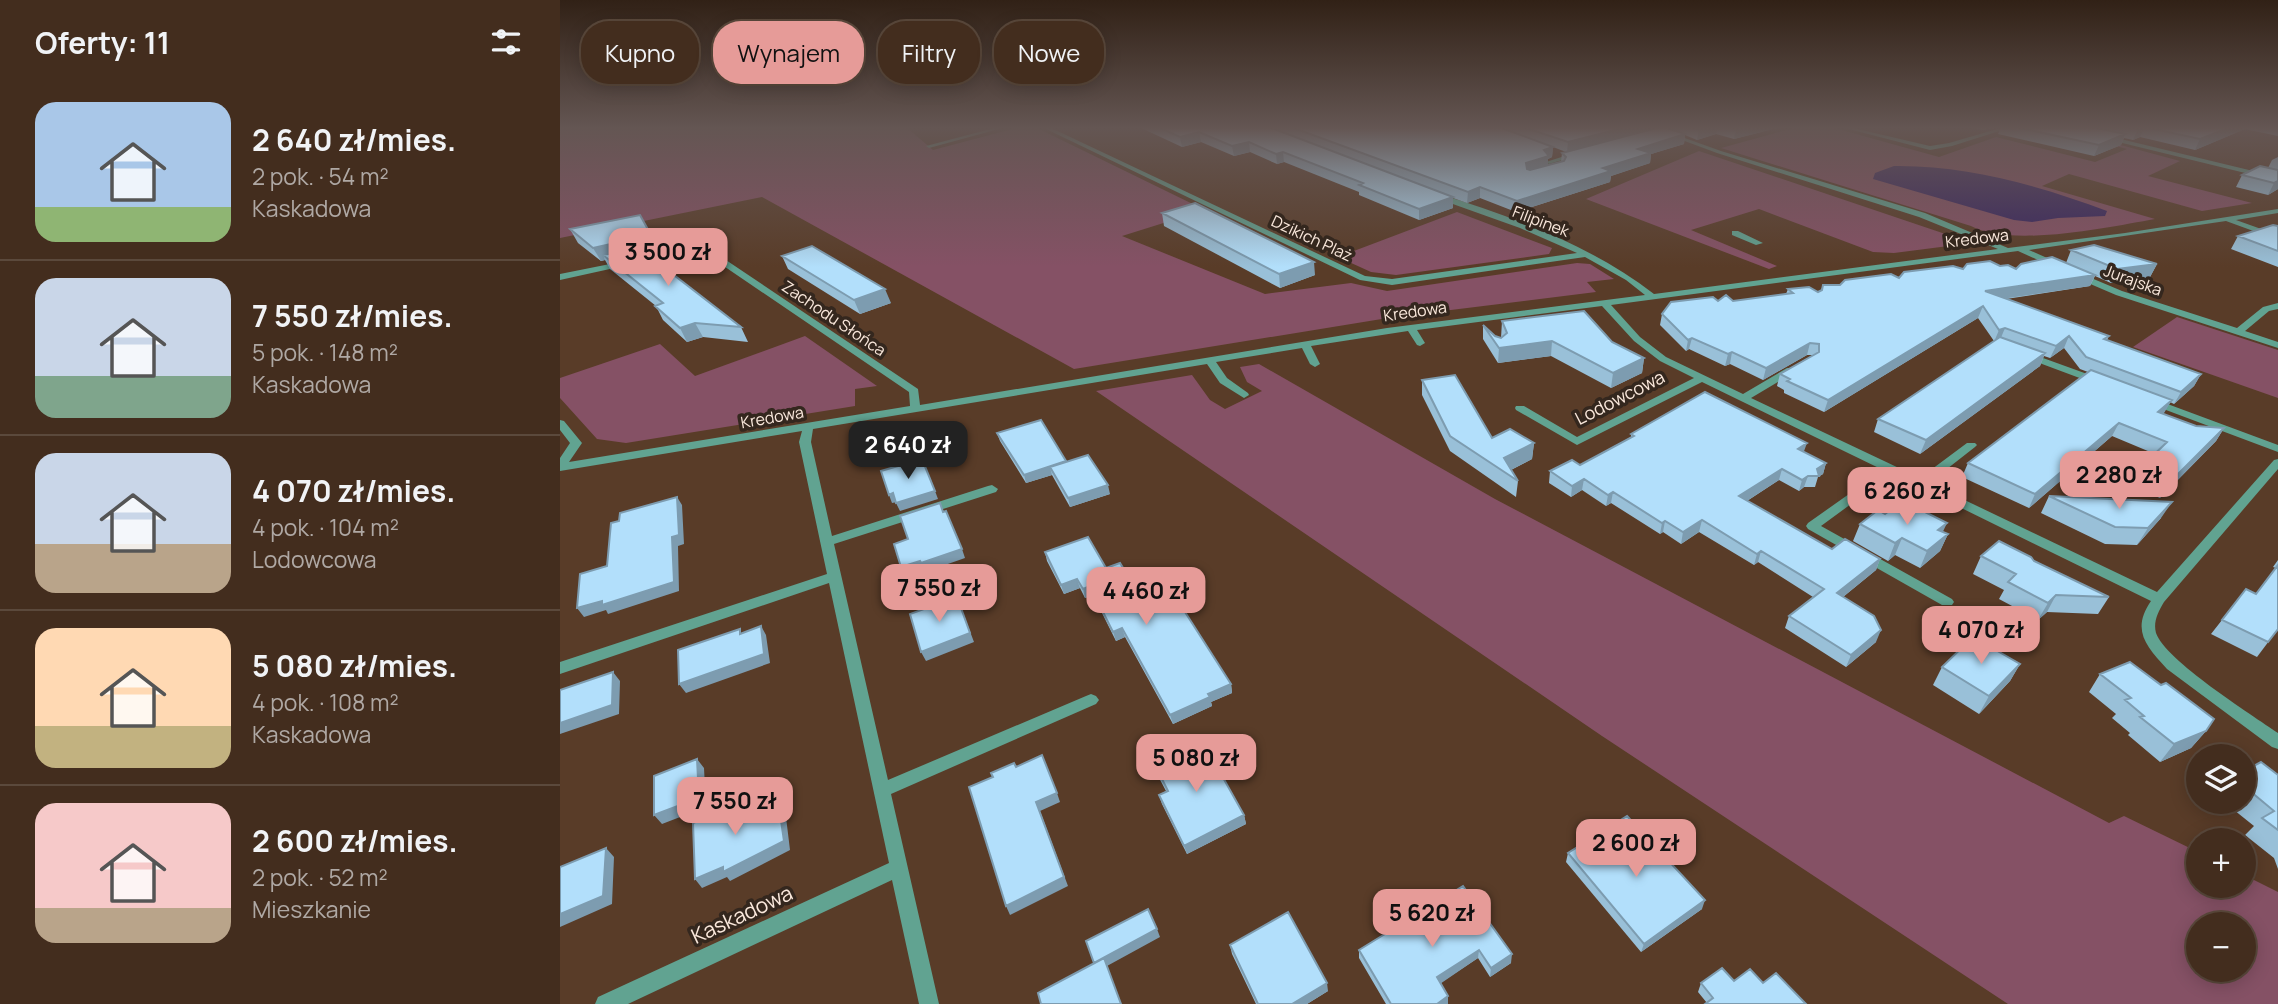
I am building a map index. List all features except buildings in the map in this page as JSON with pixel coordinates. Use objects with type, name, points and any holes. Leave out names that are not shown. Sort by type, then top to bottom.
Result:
[{"type":"street","name":"Dzikich Plaż","points":[[1144,174],[1351,272],[1376,281],[1392,282],[1586,254]]},
{"type":"street","points":[[1789,174],[1922,215],[2007,250]]},
{"type":"street","points":[[2257,174],[2278,179]]},
{"type":"street","name":"Filipinek","points":[[1425,191],[1586,254],[1638,283],[1652,296]]},
{"type":"street","name":"Kredowa","points":[[560,467],[1478,318],[2007,250],[2278,211]]},
{"type":"street","points":[[2227,219],[2278,238]]},
{"type":"street","points":[[1735,233],[1759,243]]},
{"type":"street","name":"Jurajska","points":[[2020,248],[2119,293],[2278,345]]},
{"type":"street","name":"Zachodu Słońca","points":[[560,277],[669,254],[702,251],[711,254],[914,391],[915,409]]},
{"type":"street","points":[[1976,254],[1994,264]]},
{"type":"street","points":[[1931,260],[1949,270]]},
{"type":"street","points":[[1871,267],[1888,278]]},
{"type":"street","points":[[1814,274],[1829,285]]},
{"type":"street","points":[[1788,278],[1805,290]]},
{"type":"street","points":[[1697,290],[1710,301]]},
{"type":"street","name":"Lodowcowa","points":[[1604,302],[1649,350],[1890,470],[2160,599]]},
{"type":"street","points":[[2238,332],[2266,309],[2278,306]]},
{"type":"street","points":[[1478,318],[1486,329]]},
{"type":"street","points":[[1411,328],[1420,343]]},
{"type":"street","points":[[1305,344],[1315,364]]},
{"type":"street","points":[[2012,349],[2114,388]]},
{"type":"street","points":[[1210,360],[1215,372],[1244,395]]},
{"type":"street","points":[[1743,398],[1799,366]]},
{"type":"street","name":"Lodowcowa","points":[[1520,408],[1577,442],[1702,378]]},
{"type":"street","points":[[2140,397],[2278,449]]},
{"type":"street","points":[[560,423],[576,443],[560,467]]},
{"type":"street","points":[[808,426],[805,442],[929,1004]]},
{"type":"street","points":[[1920,484],[1971,445]]},
{"type":"street","points":[[2278,462],[2150,611],[2146,622],[2149,635],[2158,650],[2193,682],[2278,742]]},
{"type":"street","points":[[1890,470],[1812,526],[1947,602]]},
{"type":"street","points":[[827,542],[992,489]]},
{"type":"street","points":[[560,668],[834,577]]},
{"type":"street","points":[[881,791],[1091,700]]},
{"type":"street","name":"Kaskadowa","points":[[605,1004],[898,868]]},
{"type":"shaded area","points":[[560,174],[1131,174],[1205,210],[1122,236],[1265,294],[1351,283],[1387,291],[1577,263],[1590,264],[1614,279],[1587,282],[1596,292],[1394,317],[1074,369],[762,197],[560,238]]},
{"type":"shaded area","points":[[1645,174],[1767,174],[1972,243],[1894,253],[1873,252],[1759,209],[1691,230],[1777,266],[1769,269],[1586,199]]},
{"type":"shaded area","points":[[1804,174],[2153,174],[2148,176],[2252,203],[2202,211],[2069,174],[2042,186],[2155,219],[2035,236],[1989,232]]},
{"type":"shaded area","points":[[1875,174],[1980,174],[2056,193],[2107,211],[2105,216],[2032,222],[2014,220],[1873,179]]},
{"type":"shaded area","points":[[1457,212],[1552,248],[1549,254],[1396,275],[1371,272],[1338,257]]},
{"type":"shaded area","points":[[2177,317],[2278,350],[2278,398],[2133,347]]},
{"type":"shaded area","points":[[805,336],[877,386],[855,389],[855,406],[626,443],[597,439],[560,398],[560,378],[660,344],[695,376]]},
{"type":"shaded area","points":[[1259,364],[1495,499],[2109,823],[2124,816],[2186,846],[2186,898],[2256,898],[2256,881],[2278,892],[2278,1004],[2008,1004],[1602,736],[1096,391],[1192,375],[1210,400],[1225,409],[1262,391],[1247,382],[1240,367]]}]
